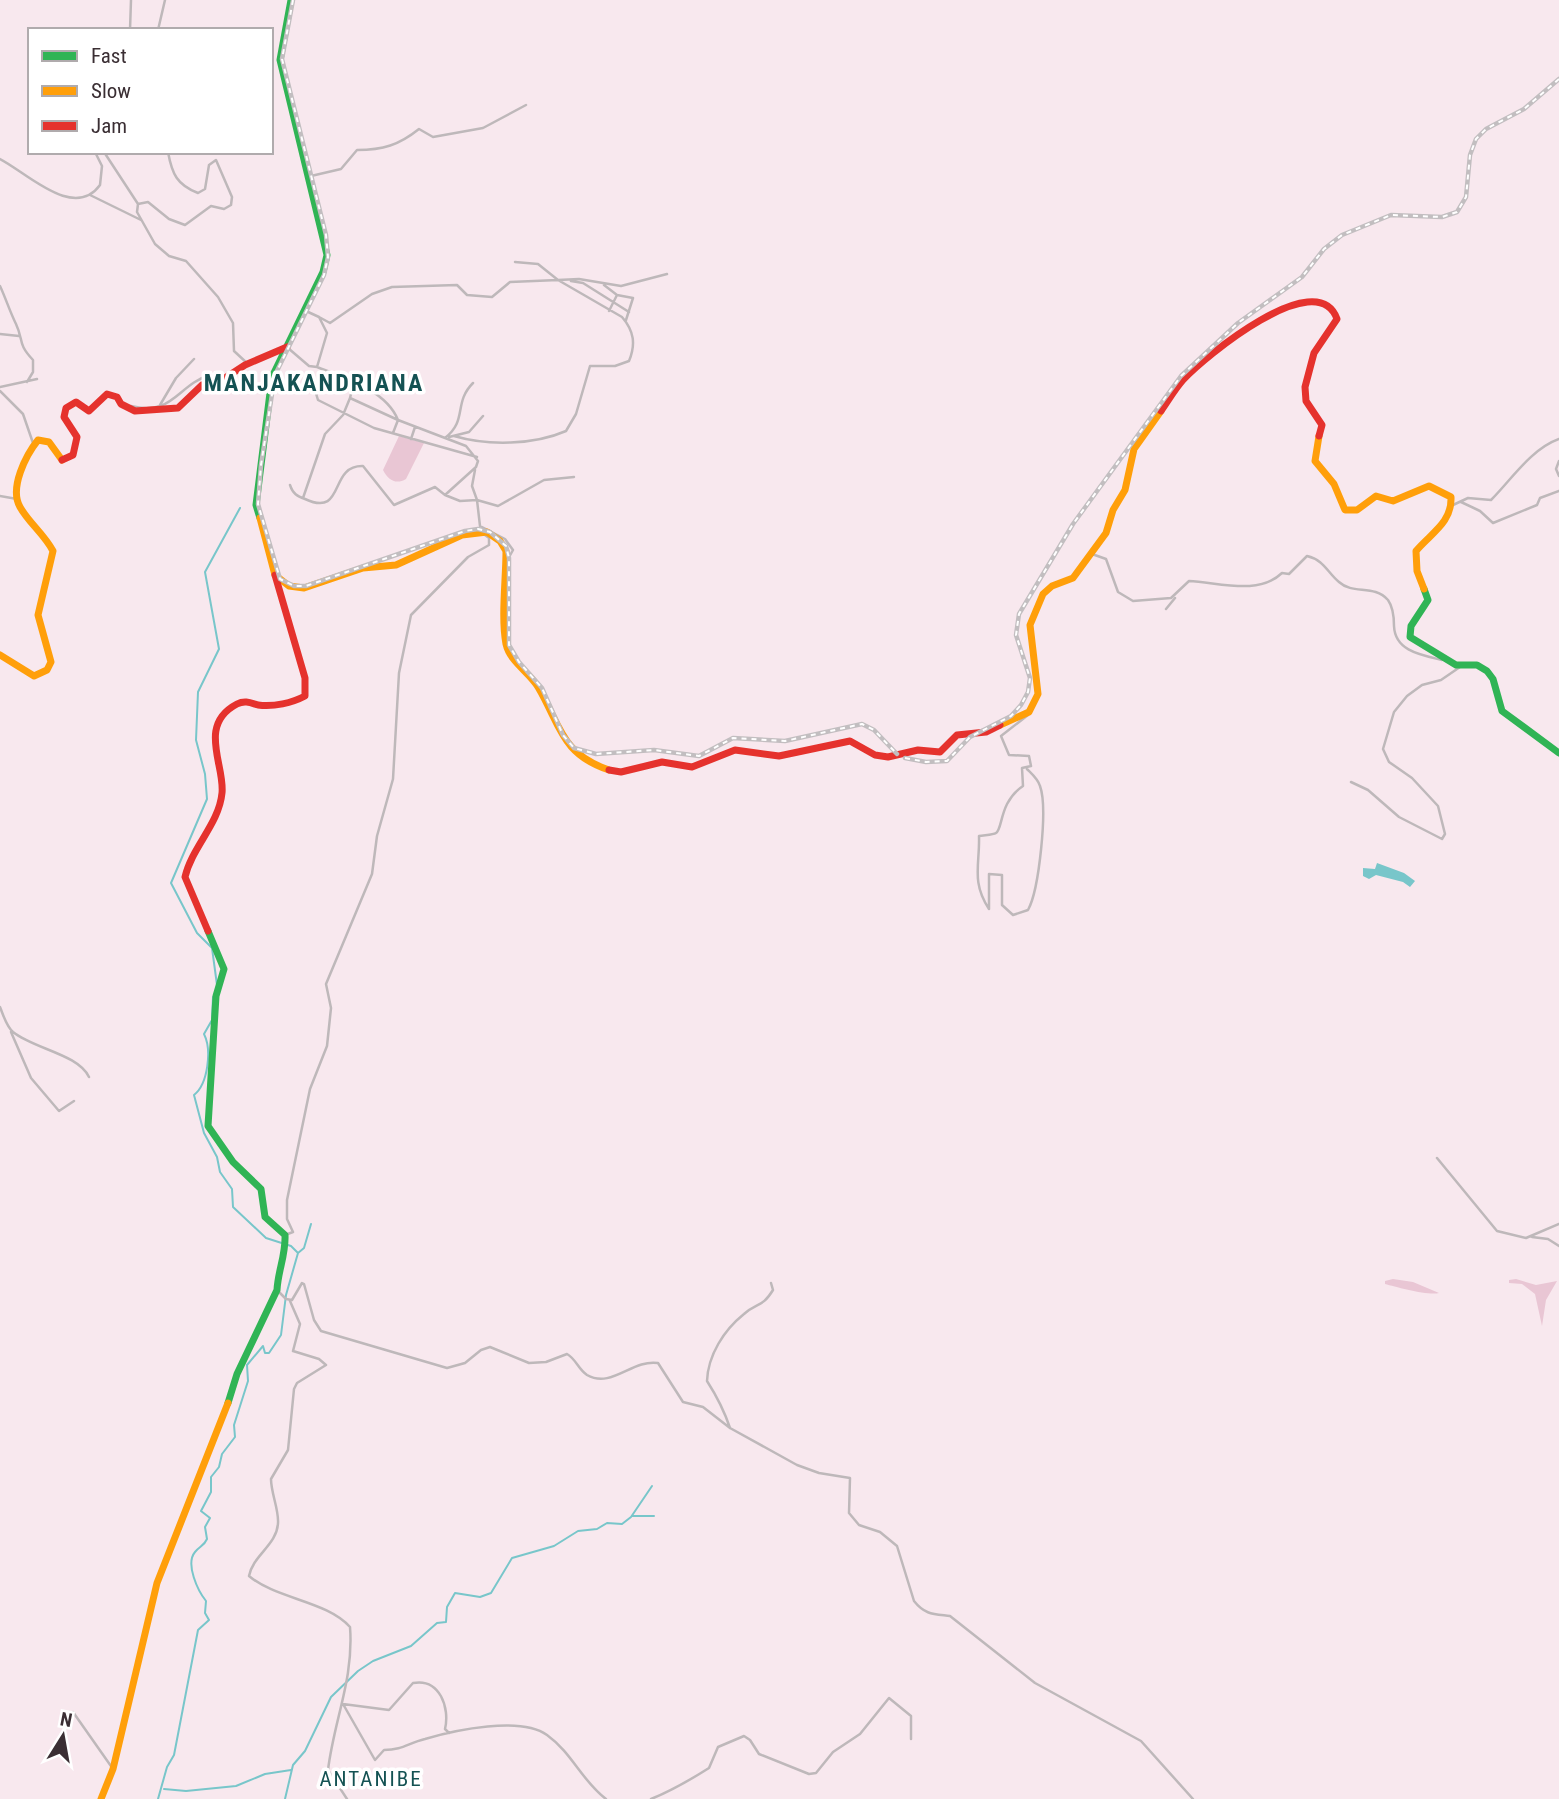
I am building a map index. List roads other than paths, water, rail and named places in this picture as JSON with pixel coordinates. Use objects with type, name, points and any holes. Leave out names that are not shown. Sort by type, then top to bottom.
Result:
[{"type":"main road","points":[[101,1799],[113,1769],[157,1583],[221,1428],[237,1374],[279,1293],[286,1240],[265,1217],[261,1189],[233,1162],[208,1126],[216,996],[224,969],[185,877],[220,804],[223,774],[215,755],[214,738],[224,719],[234,707],[244,702],[262,706],[279,701],[291,704],[305,696],[305,678],[256,505],[272,377],[323,272],[327,255],[280,60],[290,0]]},
{"type":"main road","points":[[275,575],[289,586],[304,588],[363,568],[396,565],[475,531],[487,532],[500,541],[507,562],[505,635],[510,655],[537,685],[570,750],[607,770],[621,772],[662,762],[692,767],[735,750],[779,756],[850,741],[875,755],[888,757],[918,750],[940,752],[957,735],[986,732],[1029,712],[1038,694],[1030,625],[1043,594],[1052,586],[1073,578],[1106,533],[1113,510],[1125,490],[1134,449],[1183,380],[1236,332],[1306,300],[1320,303],[1330,310],[1336,324],[1334,331],[1314,354],[1304,390],[1306,402],[1322,425],[1315,449],[1315,461],[1334,485],[1345,510],[1357,510],[1376,496],[1393,501],[1420,486],[1445,491],[1456,503],[1444,524],[1416,551],[1418,574],[1428,598],[1409,633],[1415,642],[1458,664],[1477,665],[1488,671],[1495,683],[1502,712],[1559,753]]},
{"type":"main road","points":[[0,655],[34,676],[47,670],[51,662],[38,615],[53,551],[18,499],[24,460],[34,445],[44,440],[52,446],[58,457],[68,460],[77,447],[78,437],[64,417],[64,411],[76,402],[89,411],[107,394],[135,411],[166,411],[187,403],[202,385],[219,383],[248,365],[287,347]]},
{"type":"street","points":[[130,28],[131,0]]},
{"type":"street","points":[[158,28],[165,0]]},
{"type":"street","points":[[309,176],[334,172],[346,165],[357,149],[375,150],[400,144],[419,129],[433,137],[483,128],[526,105]]},
{"type":"street","points":[[0,159],[60,196],[72,199],[90,195],[101,182],[102,163],[96,154]]},
{"type":"street","points":[[105,154],[138,204],[141,220],[155,244],[169,256],[186,261],[218,297],[233,323],[234,351],[248,365]]},
{"type":"street","points":[[138,204],[152,204],[169,219],[185,225],[211,206],[224,209],[231,205],[232,197],[220,163],[212,160],[205,189],[198,193],[178,183],[171,170],[168,154]]},
{"type":"street","points":[[90,195],[141,220]]},
{"type":"street","points":[[454,436],[486,442],[537,440],[566,431],[576,414],[590,366],[615,366],[629,360],[634,345],[625,321],[538,264],[515,262]]},
{"type":"street","points":[[304,311],[327,323],[334,321],[357,303],[392,287],[457,285],[467,295],[487,297],[510,282],[558,279],[621,286],[667,274]]},
{"type":"street","points":[[568,280],[594,290],[629,312]]},
{"type":"street","points":[[601,284],[617,295],[633,298],[625,321]]},
{"type":"street","points":[[0,286],[21,347],[33,360],[33,372],[27,382]]},
{"type":"street","points":[[592,299],[594,290]]},
{"type":"street","points":[[609,311],[617,295]]},
{"type":"street","points":[[317,367],[327,333],[318,317]]},
{"type":"street","points":[[0,334],[19,336]]},
{"type":"street","points":[[287,347],[309,366],[354,382],[384,400],[395,410],[398,420],[393,433]]},
{"type":"street","points":[[157,406],[163,404],[176,377],[194,359]]},
{"type":"street","points":[[329,372],[314,387],[315,397],[344,413],[393,433],[477,457]]},
{"type":"street","points":[[120,401],[140,408],[168,405],[200,378],[211,375],[219,383]]},
{"type":"street","points":[[34,445],[30,427],[23,414],[0,389],[15,382],[37,379]]},
{"type":"street","points":[[303,498],[325,434],[344,413],[354,382]]},
{"type":"street","points":[[445,438],[458,426],[462,396],[472,383]]},
{"type":"street","points":[[350,398],[470,449],[477,457],[472,486],[477,500],[480,526],[505,538],[513,550],[507,562]]},
{"type":"street","points":[[445,438],[469,432],[483,416]]},
{"type":"street","points":[[411,439],[415,427]]},
{"type":"street","points":[[1456,503],[1468,498],[1491,500],[1505,482],[1538,453],[1559,439]]},
{"type":"street","points":[[1559,461],[1556,469],[1559,476]]},
{"type":"street","points":[[290,485],[295,494],[303,498],[316,503],[329,501],[345,471],[355,466],[368,469],[394,505],[435,487],[460,501],[477,500],[498,506],[544,480],[574,477]]},
{"type":"street","points":[[445,495],[476,467]]},
{"type":"street","points":[[1456,503],[1480,511],[1493,523],[1536,505],[1540,498],[1559,491]]},
{"type":"street","points":[[0,496],[18,499]]},
{"type":"street","points":[[286,1240],[293,1232],[287,1219],[287,1200],[310,1089],[327,1046],[331,1008],[326,984],[372,874],[377,836],[393,779],[399,673],[411,615],[468,557],[489,545],[486,536],[476,534],[475,531]]},
{"type":"street","points":[[1092,554],[1106,559],[1122,597],[1133,601],[1177,596]]},
{"type":"street","points":[[1166,609],[1189,581],[1234,587],[1269,581],[1282,573],[1289,574],[1307,556],[1324,564],[1339,582],[1353,588],[1373,589],[1388,601],[1394,618],[1395,637],[1405,649],[1458,664]]},
{"type":"street","points":[[1352,782],[1368,790],[1399,817],[1442,839],[1445,834],[1438,806],[1412,778],[1389,762],[1383,749],[1394,712],[1407,696],[1458,664]]},
{"type":"street","points":[[1027,769],[1038,782],[1042,795],[1041,859],[1031,904],[1023,914],[1013,915],[1002,905],[1002,875],[998,873],[989,874],[989,909],[984,902],[979,891],[977,851],[979,836],[999,830],[1004,803],[1023,786],[1022,768],[1031,766],[1029,756],[1009,755],[1001,736],[1028,716],[1029,712]]},
{"type":"street","points":[[0,1007],[31,1078],[59,1111],[74,1101]]},
{"type":"street","points":[[9,1027],[55,1055],[82,1065],[89,1077]]},
{"type":"street","points":[[1437,1158],[1497,1231],[1520,1239],[1532,1237],[1559,1224]]},
{"type":"street","points":[[1532,1237],[1548,1239],[1559,1246]]},
{"type":"street","points":[[288,1299],[302,1283],[314,1320],[321,1331],[435,1366],[458,1366],[481,1350],[491,1347],[528,1363],[546,1362],[568,1354],[583,1372],[596,1378],[613,1377],[633,1367],[654,1362],[662,1367],[682,1402],[704,1408],[730,1428],[808,1470],[850,1478],[853,1482],[849,1513],[859,1525],[880,1532],[897,1546],[914,1601],[919,1607],[932,1615],[950,1616],[1035,1683],[1134,1736],[1193,1799]]},
{"type":"street","points":[[730,1428],[715,1399],[714,1389],[707,1381],[708,1367],[715,1349],[731,1327],[747,1311],[763,1306],[773,1290],[771,1283]]},
{"type":"street","points":[[279,1293],[288,1299],[300,1324],[293,1351],[319,1359],[326,1365],[297,1383],[294,1389],[288,1450],[271,1479],[279,1521],[274,1536],[254,1560],[249,1577],[294,1601],[319,1608],[344,1621],[350,1628],[348,1691],[333,1734],[328,1770],[347,1799]]},
{"type":"street","points":[[343,1704],[389,1710],[413,1683],[426,1682],[440,1695],[447,1711],[445,1729],[450,1733]]},
{"type":"street","points":[[651,1799],[667,1794],[689,1777],[709,1768],[718,1747],[744,1736],[761,1756],[809,1774],[816,1773],[833,1752],[860,1734],[889,1698],[911,1716],[911,1739]]},
{"type":"street","points":[[343,1704],[375,1760],[384,1750],[400,1750],[416,1741],[450,1733],[511,1725],[537,1730],[566,1751],[583,1778],[606,1799]]},
{"type":"street","points":[[73,1712],[113,1769]]},
{"type":"water","points":[[1377,863],[1404,873],[1415,881],[1410,887],[1403,882],[1376,875],[1369,879],[1363,876],[1363,868],[1375,869]]},
{"type":"waterway","points":[[217,985],[212,948],[197,933],[171,883],[207,799],[205,774],[196,740],[198,692],[219,649],[205,572],[240,508]]},
{"type":"waterway","points":[[158,1799],[167,1767],[174,1755],[198,1630],[209,1620],[205,1613],[206,1601],[196,1584],[191,1563],[195,1552],[207,1539],[205,1527],[210,1518],[201,1511],[211,1492],[211,1477],[219,1467],[222,1454],[235,1437],[234,1425],[248,1381],[247,1365],[263,1346],[265,1353],[269,1353],[281,1335],[286,1295],[298,1253],[291,1246],[266,1238],[233,1207],[232,1189],[220,1172],[217,1157],[204,1133],[194,1095],[203,1083],[207,1066],[208,1049],[204,1034],[212,1020],[213,997]]},
{"type":"waterway","points":[[298,1253],[304,1248],[311,1224]]},
{"type":"waterway","points":[[285,1799],[293,1765],[305,1751],[331,1697],[358,1671],[373,1661],[411,1646],[437,1623],[446,1622],[447,1607],[455,1593],[480,1597],[491,1593],[512,1558],[554,1546],[578,1531],[597,1529],[607,1523],[622,1524],[631,1517],[652,1486]]},
{"type":"waterway","points":[[632,1516],[654,1516]]},
{"type":"waterway","points":[[164,1789],[186,1791],[236,1786],[265,1774],[291,1770]]},
{"type":"railway","points":[[293,0],[282,59],[326,235],[328,257],[324,275],[275,375],[261,465],[258,504],[280,579],[294,586],[306,586],[465,531],[478,529],[490,532],[506,546],[509,558],[509,645],[519,662],[542,688],[563,735],[574,748],[596,754],[654,750],[699,756],[733,738],[785,741],[862,724],[874,730],[897,754]]},
{"type":"railway","points":[[905,758],[926,762],[947,761],[970,737],[1011,716],[1021,705],[1028,692],[1030,678],[1016,635],[1019,614],[1073,524],[1181,376],[1238,323],[1302,277],[1324,249],[1342,235],[1391,215],[1442,217],[1457,212],[1466,197],[1470,155],[1476,139],[1486,129],[1524,109],[1559,79]]},
{"type":"district","name":"MANJAKANDRIANA","points":[[314,383]]},
{"type":"district","name":"ANTANIBE","points":[[371,1779]]}]
